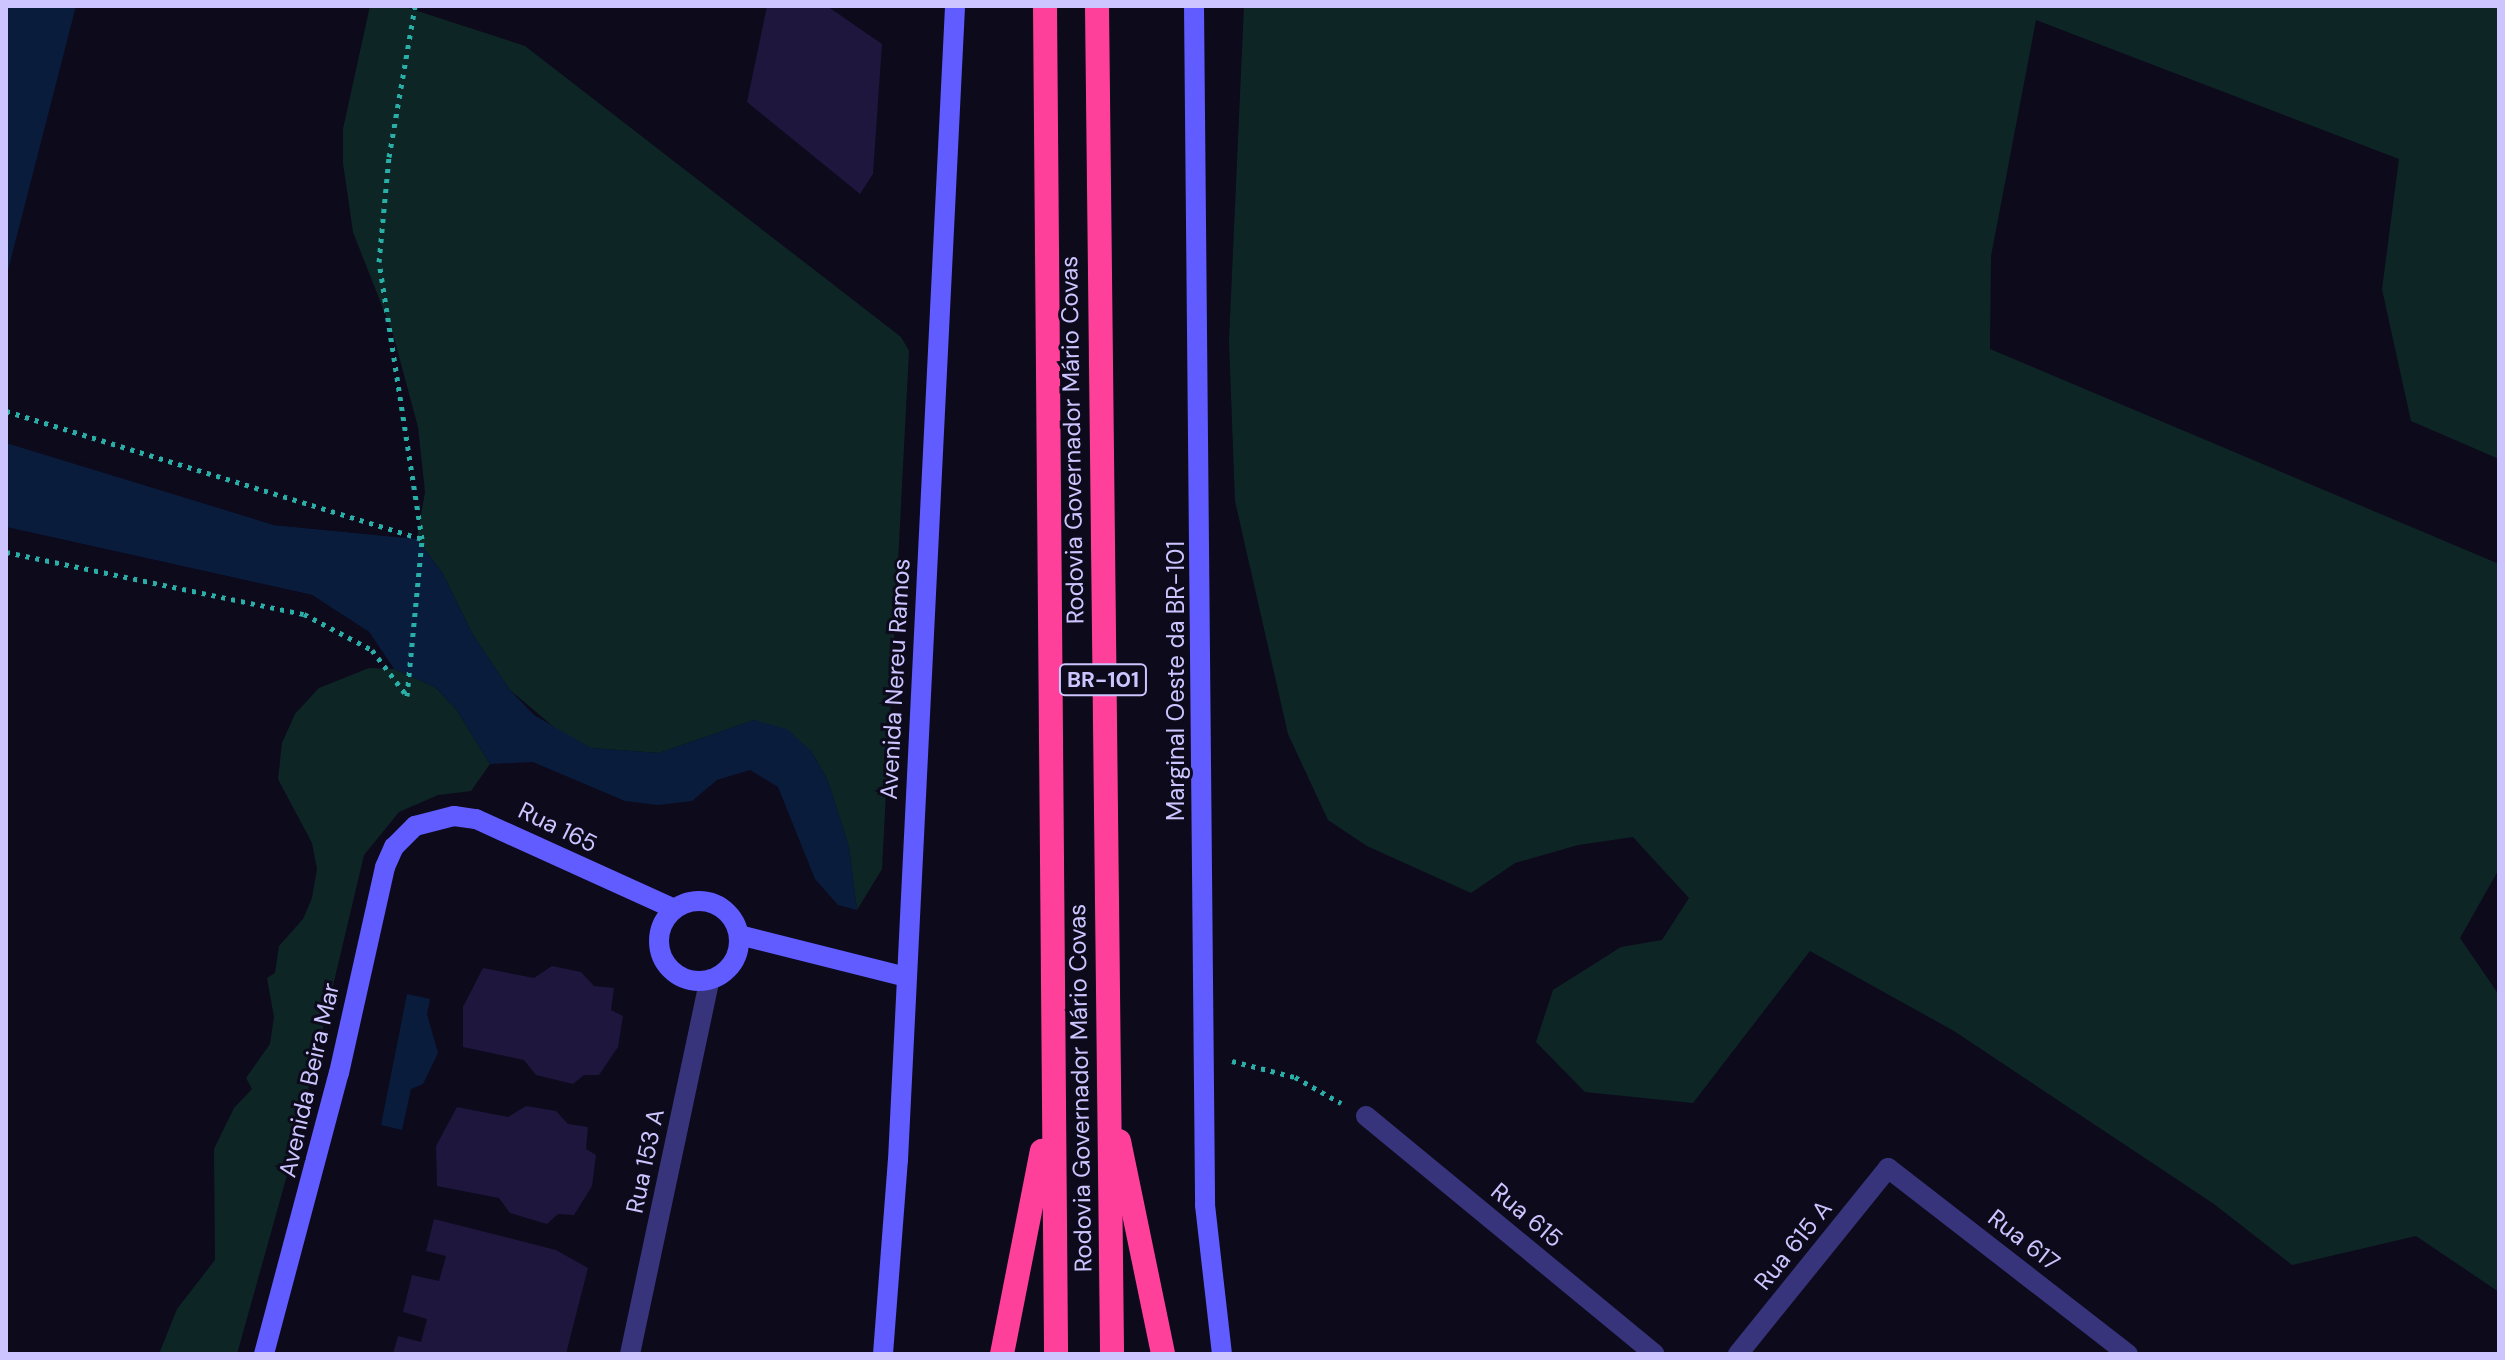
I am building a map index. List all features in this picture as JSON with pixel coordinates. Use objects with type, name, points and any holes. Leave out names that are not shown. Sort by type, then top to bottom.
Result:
[{"type":"highway","name":"Rodovia Governador Mário Covas","points":[[1045,6],[1051,1106],[1056,1354]]},
{"type":"highway","name":"Rodovia Governador Mário Covas","points":[[1097,6],[1112,1354]]},
{"type":"highway","points":[[1108,1085],[1163,1354]]},
{"type":"highway","points":[[1002,1354],[1051,1106]]},
{"type":"main road","name":"Avenida Nereu Ramos","points":[[883,1354],[906,977],[955,6]]},
{"type":"main road","name":"Marginal Oeste da BR-101","points":[[1194,6],[1205,1205],[1222,1354]]},
{"type":"main road","name":"Rua 165","points":[[415,826],[454,816],[476,819],[674,909]]},
{"type":"main road","name":"Avenida Beira Mar","points":[[264,1354],[312,1183],[385,867],[394,847],[415,826]]},
{"type":"main road","points":[[739,935],[732,964],[710,979],[681,977],[661,954],[663,922],[674,909],[706,901],[721,907],[739,935],[906,977]]},
{"type":"street","name":"Rua 153 A","points":[[630,1354],[710,979]]},
{"type":"street","name":"Rua 615","points":[[1366,1116],[1655,1354]]},
{"type":"street","name":"Rua 615 A","points":[[1738,1354],[1888,1168]]},
{"type":"street","name":"Rua 617","points":[[1888,1168],[2128,1354]]},
{"type":"path","points":[[6,552],[304,614],[372,650],[407,696],[422,539],[410,434],[388,336],[379,262],[389,157],[415,6]]},
{"type":"path","points":[[6,411],[422,539]]},
{"type":"path","points":[[1204,1058],[1245,1062],[1295,1077],[1366,1116]]},
{"type":"green space","points":[[370,6],[402,6],[525,46],[901,337],[909,351],[882,869],[857,910],[849,847],[828,781],[811,751],[754,720],[659,753],[591,748],[561,733],[510,690],[473,635],[443,574],[417,539],[425,492],[418,427],[393,334],[353,232],[343,163],[343,129]]},
{"type":"green space","points":[[1244,6],[2499,6],[2499,459],[2411,421],[2382,289],[2399,159],[2036,20],[1991,256],[1990,349],[2499,564],[2499,869],[2460,938],[2499,995],[2499,1292],[2416,1236],[2292,1265],[2214,1204],[1954,1031],[1810,951],[1693,1103],[1585,1092],[1536,1042],[1553,990],[1621,947],[1662,940],[1689,898],[1633,837],[1578,845],[1515,863],[1471,893],[1367,846],[1328,820],[1288,734],[1235,501],[1229,341]]},
{"type":"green space","points":[[369,668],[394,669],[435,687],[456,709],[490,764],[471,791],[438,795],[399,812],[364,855],[294,1150],[237,1354],[159,1354],[177,1309],[215,1260],[214,1149],[234,1108],[252,1089],[246,1078],[270,1044],[274,1017],[267,978],[275,973],[279,946],[303,919],[312,898],[317,869],[312,843],[278,779],[282,743],[295,714],[319,688]]},
{"type":"water","points":[[6,6],[76,6],[6,278]]},
{"type":"water","points":[[6,443],[274,525],[417,539],[443,574],[473,635],[510,690],[534,715],[591,748],[659,753],[754,720],[787,729],[811,751],[828,781],[849,847],[857,910],[838,905],[815,879],[778,787],[750,770],[717,780],[692,801],[658,805],[625,801],[533,762],[490,764],[456,709],[435,687],[394,669],[369,632],[312,595],[6,527]]},
{"type":"water","points":[[407,994],[430,999],[427,1014],[438,1053],[423,1084],[411,1089],[402,1130],[381,1125]]},
{"type":"pier","points":[[7,439],[275,521],[417,539],[274,525]]},
{"type":"pier","points":[[6,527],[312,595],[369,632],[394,669],[366,635],[310,599]]},
{"type":"building","points":[[767,6],[827,6],[882,44],[873,174],[860,194],[747,102]]},
{"type":"building","points":[[552,966],[581,972],[594,986],[614,988],[611,1010],[623,1016],[618,1047],[599,1075],[584,1075],[573,1084],[536,1075],[524,1060],[463,1047],[463,1007],[483,968],[534,978]]},
{"type":"building","points":[[526,1106],[556,1111],[568,1124],[588,1127],[586,1149],[596,1155],[592,1186],[574,1215],[558,1214],[547,1224],[510,1213],[499,1198],[437,1186],[436,1146],[457,1107],[508,1117]]},
{"type":"building","points":[[434,1219],[556,1250],[588,1268],[566,1354],[393,1354],[398,1336],[421,1342],[427,1319],[403,1312],[412,1275],[439,1281],[446,1256],[426,1251]]}]
